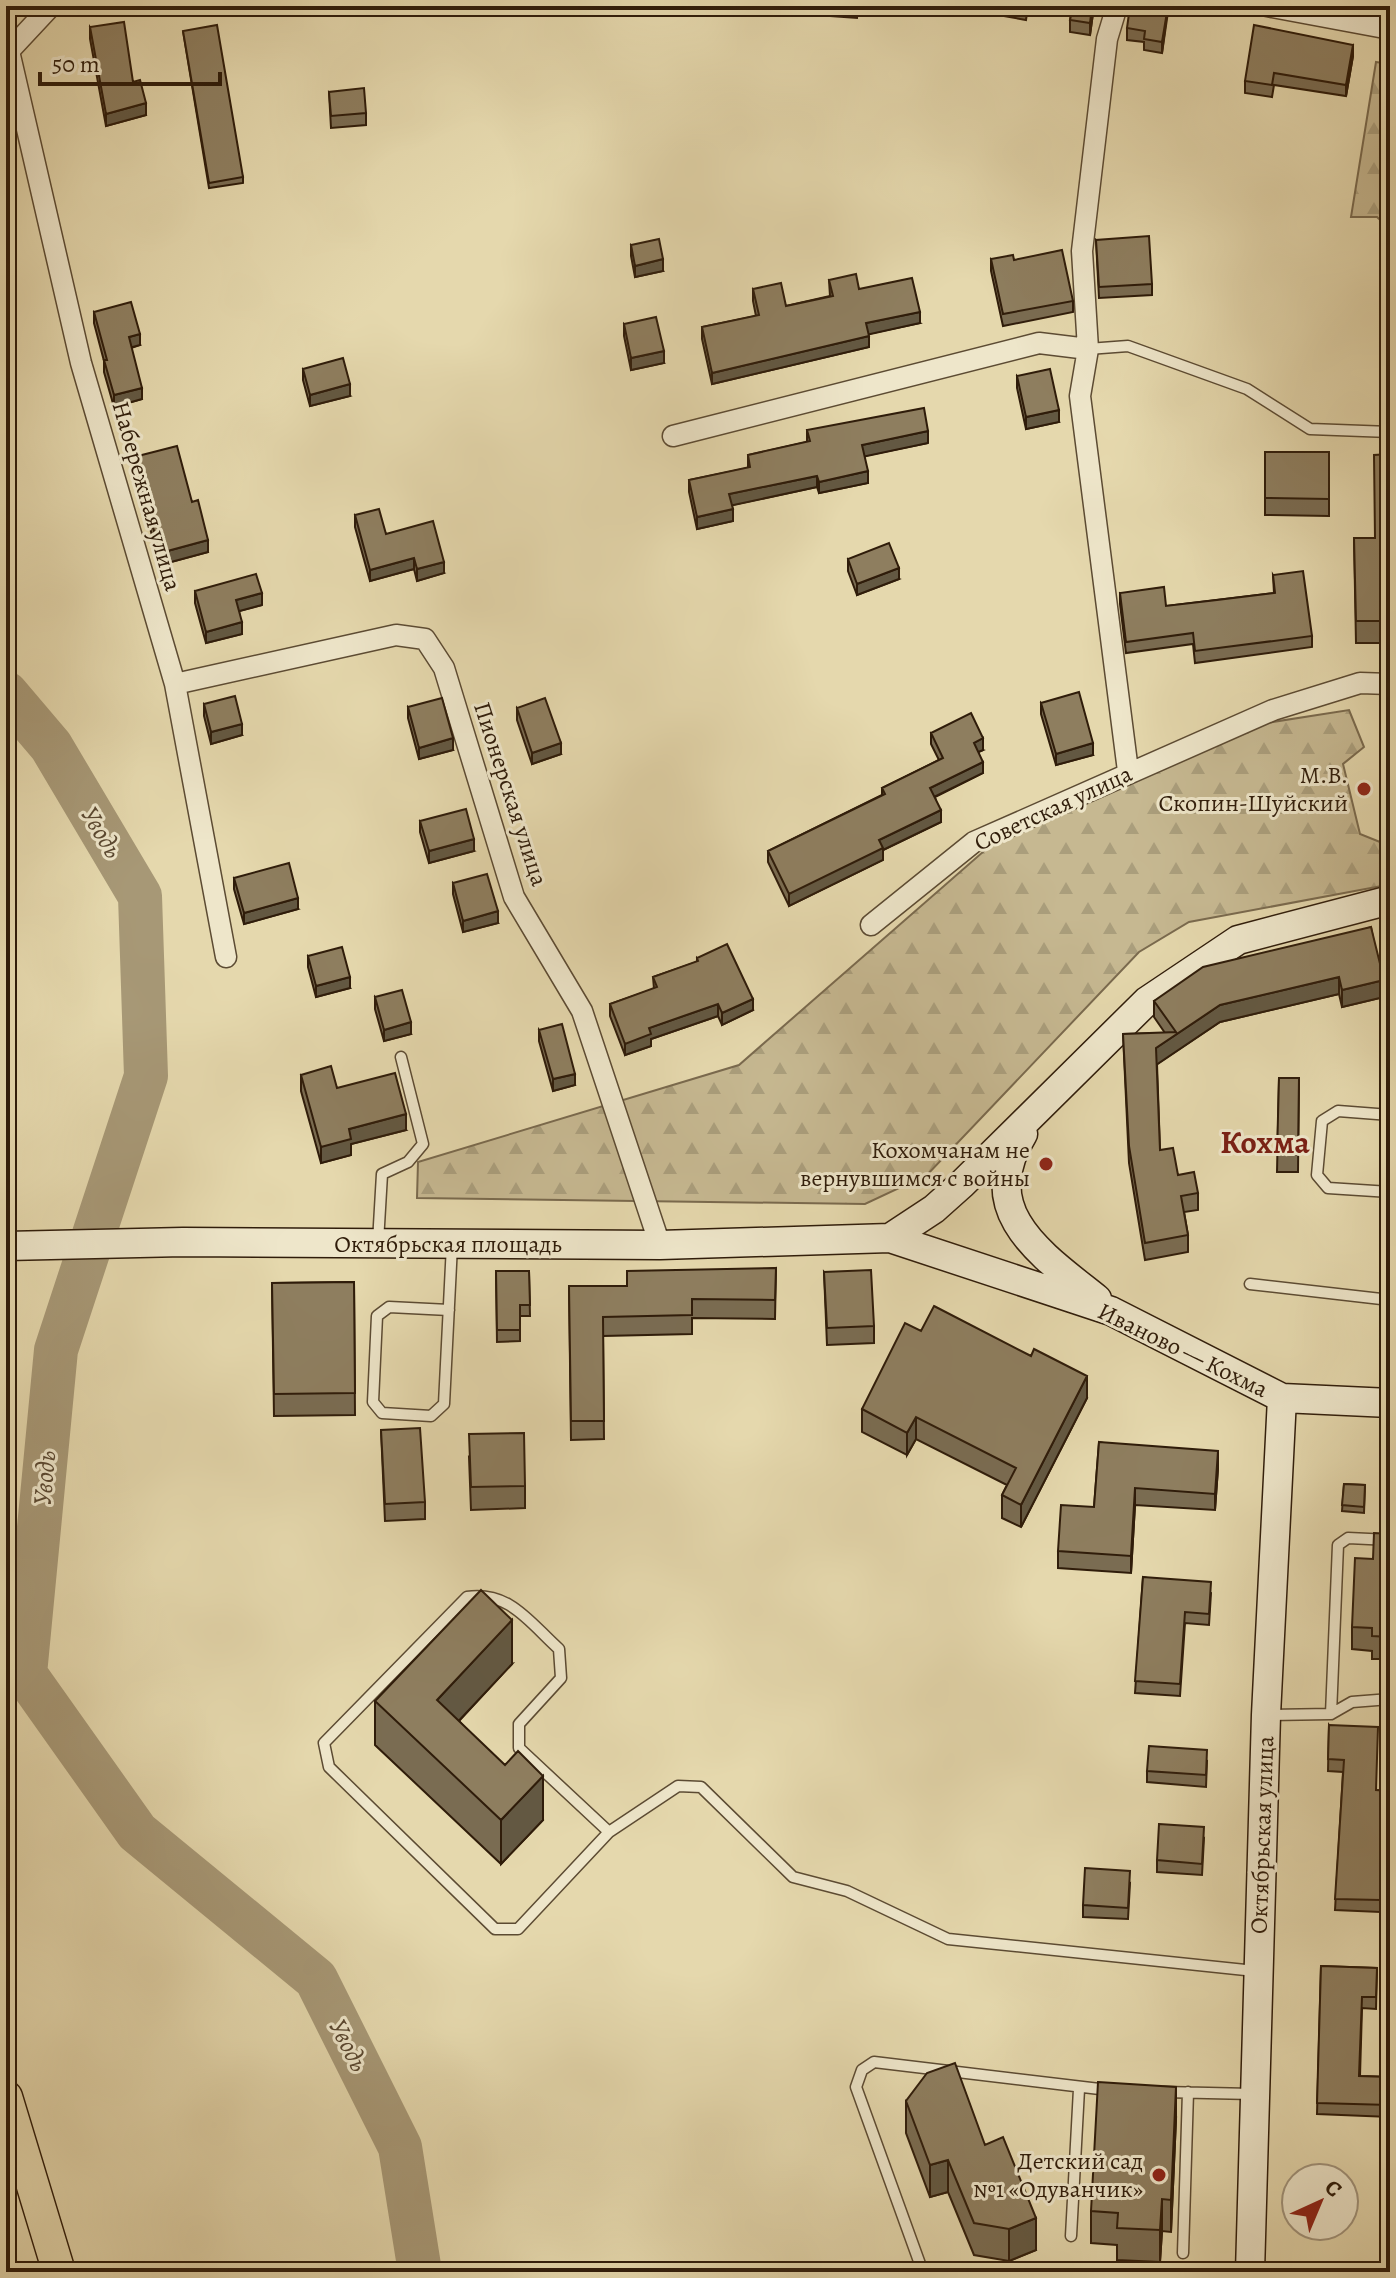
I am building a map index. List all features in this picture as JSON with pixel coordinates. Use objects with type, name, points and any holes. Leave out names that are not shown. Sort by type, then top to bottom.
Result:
[{"type":"main road","points":[[890,1238],[934,1209],[1034,1116],[1147,1001],[1238,940],[1384,905]]},
{"type":"main road","points":[[1034,1116],[1014,1148],[1004,1184],[1011,1211],[1026,1238],[1111,1311]]},
{"type":"main road","name":"Октябрьская площадь","points":[[12,1246],[183,1242],[660,1245],[890,1238]]},
{"type":"main road","name":"Иваново — Кохма","points":[[890,1238],[1111,1311],[1282,1398],[1390,1403]]},
{"type":"main road","name":"Октябрьская улица","points":[[1250,2272],[1266,1715],[1282,1398]]},
{"type":"main road","points":[[6,2097],[59,2272]]},
{"type":"street","name":"Набережная улица","points":[[51,6],[9,51],[81,363],[175,684],[226,957]]},
{"type":"street","points":[[1117,6],[1107,39],[1082,251],[1088,349],[1080,396],[1128,771]]},
{"type":"street","points":[[1267,6],[1390,29]]},
{"type":"street","points":[[673,436],[1039,343],[1088,349]]},
{"type":"street","name":"Пионерская улица","points":[[175,684],[396,635],[425,639],[444,668],[514,897],[582,1011],[660,1245]]},
{"type":"street","name":"Советская улица","points":[[871,925],[974,842],[1128,771],[1273,710],[1360,683],[1390,684]]},
{"type":"lane","points":[[1088,349],[1128,346],[1247,389],[1310,429],[1390,432]]},
{"type":"lane","points":[[378,1243],[382,1174],[408,1162],[423,1144],[401,1057]]},
{"type":"lane","points":[[1390,1115],[1338,1111],[1322,1121],[1317,1175],[1328,1188],[1390,1192]]},
{"type":"lane","points":[[449,1310],[389,1307],[377,1316],[373,1402],[382,1413],[431,1416],[444,1404],[449,1310],[452,1243]]},
{"type":"lane","points":[[1250,1284],[1390,1300]]},
{"type":"lane","points":[[1331,1714],[1338,1545],[1348,1538],[1390,1540]]},
{"type":"lane","points":[[609,1832],[519,1748],[519,1724],[561,1678],[559,1649],[510,1604],[488,1594],[467,1597],[324,1743],[329,1767],[495,1929],[518,1929],[609,1832],[678,1786],[701,1787],[793,1877],[847,1891],[948,1939],[1257,1972]]},
{"type":"lane","points":[[1266,1715],[1331,1714],[1352,1702],[1390,1699]]},
{"type":"lane","points":[[920,2264],[856,2087],[862,2070],[874,2062],[1079,2089],[1125,2091]]},
{"type":"lane","points":[[1071,2236],[1079,2089]]},
{"type":"lane","points":[[1156,2091],[1254,2094]]},
{"type":"lane","points":[[1183,2253],[1188,2092]]},
{"type":"green space","points":[[1376,62],[1390,64],[1390,229],[1377,217],[1351,217]]},
{"type":"green space","points":[[1349,710],[1364,747],[1343,764],[1360,834],[1385,844],[1387,885],[1189,922],[1139,952],[927,1175],[865,1204],[417,1198],[418,1162],[739,1065],[992,844],[1266,723]]},
{"type":"building","points":[[1073,6],[1092,6],[1090,23],[1070,20]]},
{"type":"building","points":[[1130,6],[1168,6],[1162,42],[1144,39],[1145,31],[1127,28]]},
{"type":"building","points":[[124,22],[133,82],[140,80],[146,103],[106,114],[90,27]]},
{"type":"building","points":[[217,25],[243,177],[209,183],[183,31]]},
{"type":"building","points":[[1254,25],[1353,45],[1346,85],[1274,73],[1272,85],[1245,81]]},
{"type":"building","points":[[364,88],[366,113],[331,116],[329,92]]},
{"type":"building","points":[[1149,236],[1152,284],[1099,287],[1096,240]]},
{"type":"building","points":[[659,239],[663,259],[635,266],[631,245]]},
{"type":"building","points":[[1062,250],[1073,301],[1003,314],[991,259],[1013,255],[1014,260]]},
{"type":"building","points":[[856,274],[859,289],[912,278],[920,312],[866,323],[869,336],[712,373],[702,327],[759,315],[753,289],[781,283],[786,306],[833,296],[829,280]]},
{"type":"building","points":[[131,302],[140,334],[129,337],[142,388],[114,395],[94,312]]},
{"type":"building","points":[[656,317],[664,351],[631,358],[624,324]]},
{"type":"building","points":[[343,358],[350,384],[310,395],[303,369]]},
{"type":"building","points":[[1050,369],[1059,410],[1026,417],[1017,376]]},
{"type":"building","points":[[924,408],[928,431],[862,445],[868,471],[819,482],[817,476],[729,494],[733,509],[697,517],[689,480],[750,467],[748,455],[810,441],[807,430]]},
{"type":"building","points":[[177,446],[192,502],[198,500],[208,540],[160,553],[134,457]]},
{"type":"building","points":[[1265,452],[1329,452],[1329,499],[1265,498]]},
{"type":"building","points":[[1390,454],[1390,621],[1356,621],[1354,538],[1375,538],[1374,455]]},
{"type":"building","points":[[379,509],[386,534],[433,521],[444,562],[417,569],[414,558],[370,570],[355,515]]},
{"type":"building","points":[[889,543],[899,568],[857,584],[848,559]]},
{"type":"building","points":[[1303,571],[1312,636],[1195,651],[1193,633],[1126,642],[1120,593],[1164,587],[1166,606],[1217,600],[1275,593],[1273,575]]},
{"type":"building","points":[[256,574],[262,593],[236,600],[242,622],[206,632],[195,591]]},
{"type":"building","points":[[1079,692],[1093,743],[1056,754],[1041,703]]},
{"type":"building","points":[[235,696],[242,724],[211,732],[204,704]]},
{"type":"building","points":[[442,698],[453,738],[419,748],[408,707]]},
{"type":"building","points":[[545,698],[561,743],[532,753],[517,708]]},
{"type":"building","points":[[971,713],[983,738],[974,743],[983,762],[930,788],[941,810],[879,840],[883,848],[789,894],[768,851],[885,794],[882,788],[943,758],[931,733]]},
{"type":"building","points":[[466,809],[474,839],[429,851],[420,821]]},
{"type":"building","points":[[289,863],[298,898],[244,913],[234,878]]},
{"type":"building","points":[[487,874],[498,911],[463,921],[453,883]]},
{"type":"building","points":[[1371,927],[1384,980],[1342,990],[1339,977],[1220,1005],[1156,1048],[1160,1150],[1173,1148],[1178,1175],[1194,1172],[1198,1193],[1181,1196],[1188,1235],[1145,1243],[1129,1146],[1123,1034],[1176,1032],[1154,1001],[1203,967]]},
{"type":"building","points":[[727,944],[753,999],[722,1013],[718,1004],[649,1028],[651,1034],[625,1044],[610,1004],[657,987],[653,977],[698,961],[697,958]]},
{"type":"building","points":[[342,947],[350,977],[316,986],[308,956]]},
{"type":"building","points":[[402,990],[411,1022],[384,1030],[375,997]]},
{"type":"building","points":[[562,1024],[575,1074],[553,1079],[539,1030]]},
{"type":"building","points":[[331,1066],[337,1088],[395,1073],[406,1114],[349,1129],[351,1139],[321,1147],[301,1075]]},
{"type":"building","points":[[1279,1078],[1299,1078],[1298,1155],[1277,1155]]},
{"type":"building","points":[[776,1268],[775,1300],[692,1299],[692,1315],[603,1317],[604,1421],[571,1421],[569,1286],[627,1286],[627,1271]]},
{"type":"building","points":[[871,1270],[874,1326],[827,1328],[824,1272]]},
{"type":"building","points":[[496,1271],[529,1271],[530,1305],[520,1305],[520,1330],[497,1330]]},
{"type":"building","points":[[354,1282],[355,1393],[274,1394],[272,1283]]},
{"type":"building","points":[[934,1306],[1031,1356],[1034,1349],[1087,1376],[1021,1505],[1002,1495],[1016,1468],[916,1417],[907,1433],[862,1409],[905,1323],[921,1331]]},
{"type":"building","points":[[420,1428],[425,1502],[385,1504],[381,1430]]},
{"type":"building","points":[[524,1433],[525,1486],[471,1487],[469,1434]]},
{"type":"building","points":[[1099,1442],[1218,1451],[1215,1494],[1135,1488],[1131,1556],[1058,1551],[1061,1505],[1094,1507]]},
{"type":"building","points":[[1344,1484],[1365,1485],[1364,1507],[1342,1505]]},
{"type":"building","points":[[1374,1533],[1390,1534],[1390,1637],[1372,1636],[1372,1628],[1352,1627],[1355,1558],[1373,1559]]},
{"type":"building","points":[[1143,1577],[1211,1582],[1209,1614],[1185,1612],[1180,1684],[1135,1681]]},
{"type":"building","points":[[481,1590],[512,1620],[437,1700],[505,1765],[518,1751],[543,1776],[501,1820],[375,1701]]},
{"type":"building","points":[[1329,1725],[1378,1727],[1376,1790],[1390,1791],[1390,1824],[1383,1824],[1380,1900],[1335,1899],[1344,1760],[1328,1759]]},
{"type":"building","points":[[1149,1746],[1207,1750],[1206,1775],[1147,1771]]},
{"type":"building","points":[[1159,1824],[1204,1827],[1202,1864],[1157,1860]]},
{"type":"building","points":[[1085,1868],[1130,1871],[1128,1908],[1083,1905]]},
{"type":"building","points":[[1321,1966],[1377,1968],[1376,1997],[1362,1997],[1359,2076],[1390,2077],[1390,2105],[1317,2103]]},
{"type":"building","points":[[955,2063],[985,2145],[1003,2137],[1036,2218],[1009,2229],[974,2223],[948,2160],[930,2165],[906,2101],[927,2073]]},
{"type":"building","points":[[1098,2082],[1176,2087],[1171,2200],[1162,2199],[1160,2230],[1117,2228],[1118,2213],[1091,2211]]},
{"type":"waterway","name":"Уводь","points":[[6,693],[51,746],[140,896],[146,1076],[56,1350],[25,1674],[137,1832],[316,1979],[400,2147],[420,2272]]},
{"type":"place","name":"М.В. Скопин-Шуйский","points":[[1364,789]]},
{"type":"place","name":"Кохомчанам не вернувшимся с войны","points":[[1046,1164]]},
{"type":"place","name":"Детский сад №1 «Одуванчик»","points":[[1159,2175]]},
{"type":"district","name":"Кохма","points":[[1265,1142]]}]
